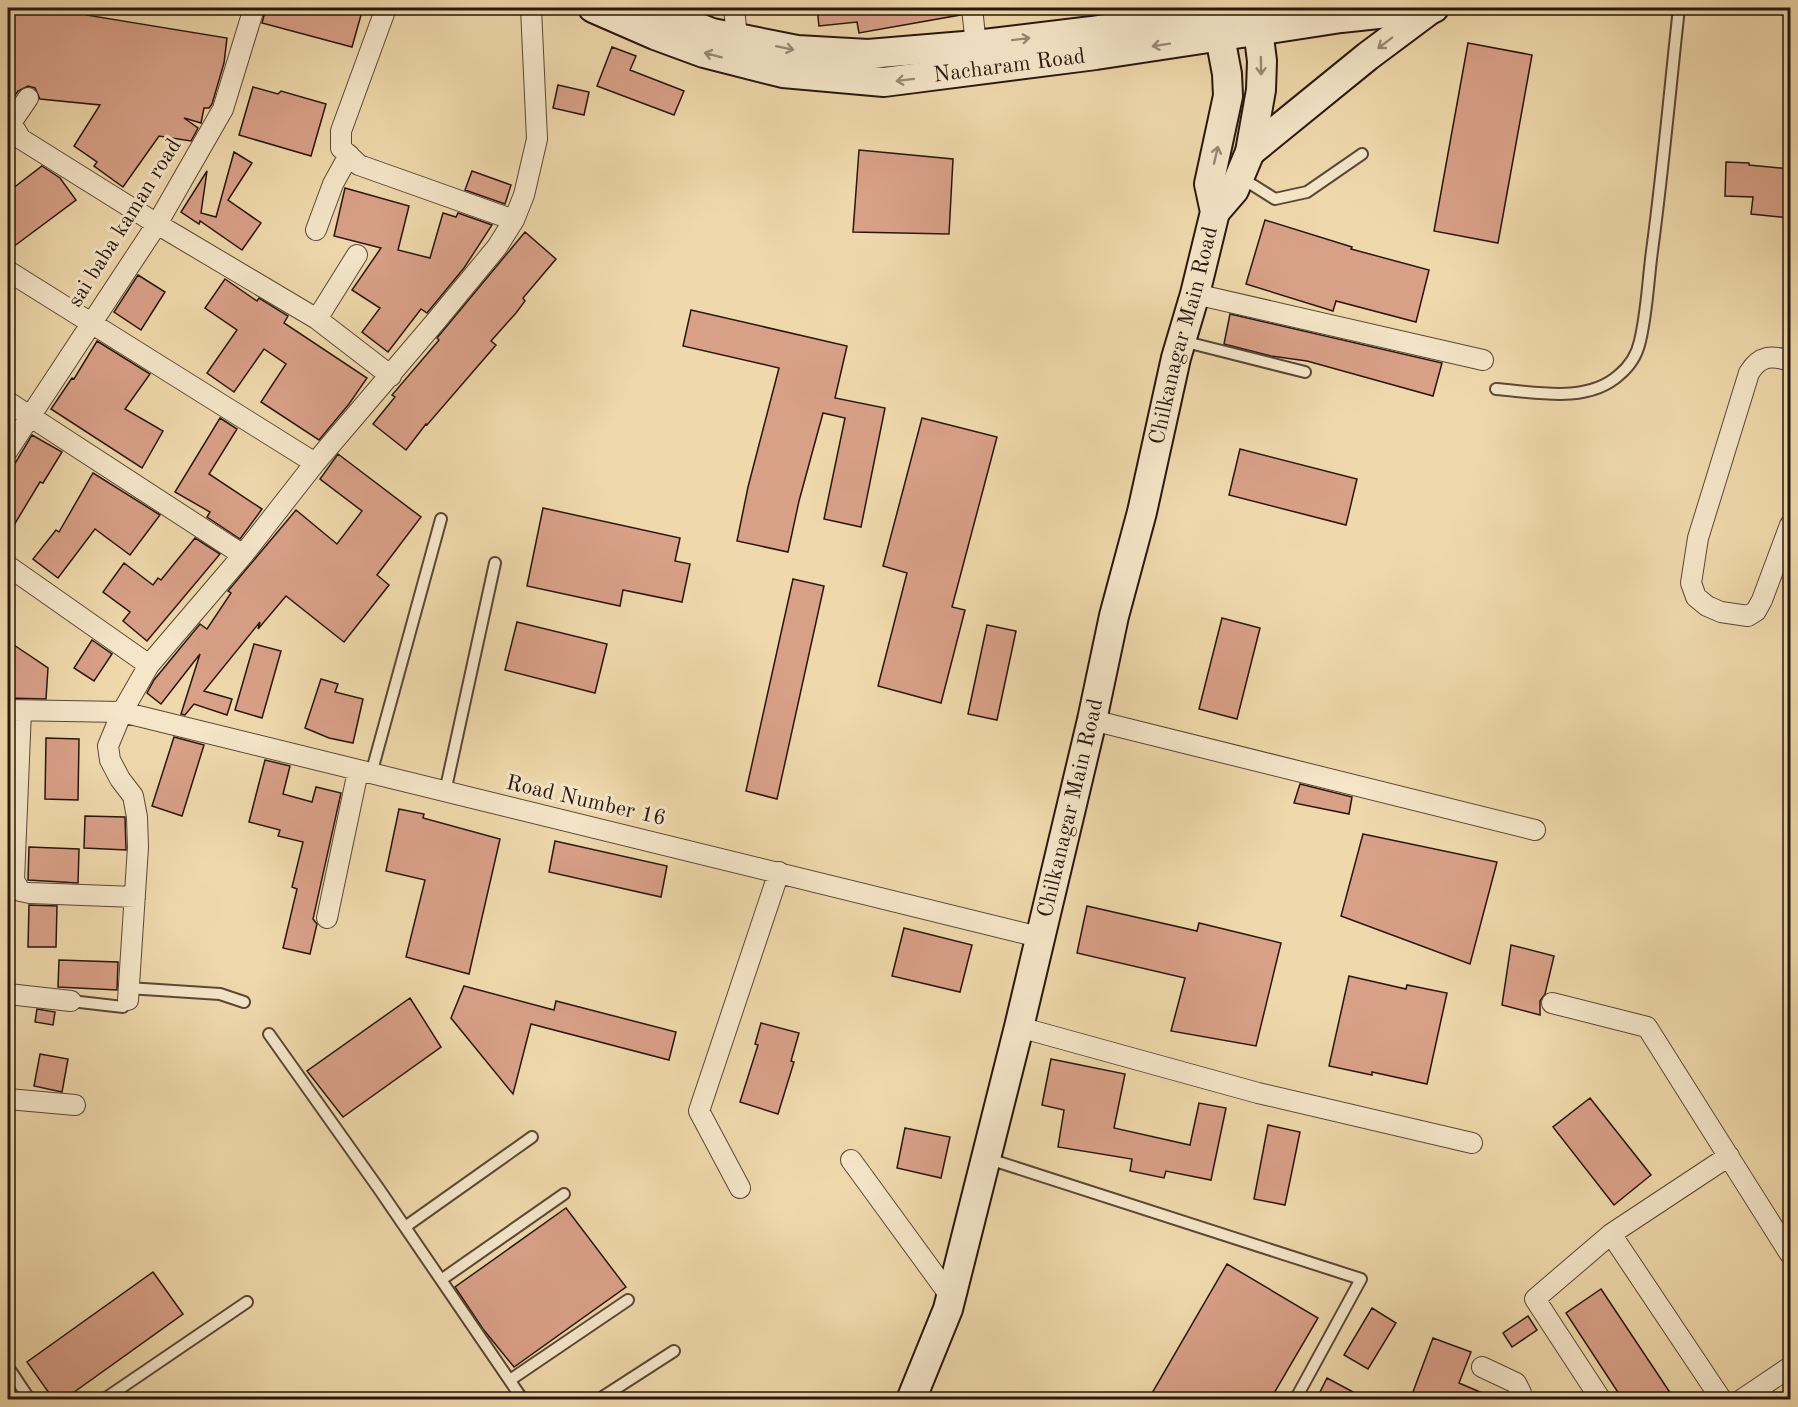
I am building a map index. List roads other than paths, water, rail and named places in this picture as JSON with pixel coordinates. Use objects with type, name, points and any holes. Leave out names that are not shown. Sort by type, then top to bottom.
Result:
[{"type":"main road","name":"Nacharam Road","points":[[593,8],[704,53],[783,73],[884,82],[1084,57],[1222,15]]},
{"type":"main road","name":"Nacharam Road","points":[[649,8],[712,33],[797,50],[868,54],[976,45],[1222,15],[1257,19],[1433,8]]},
{"type":"main road","points":[[1245,165],[1368,56],[1433,8]]},
{"type":"main road","points":[[1215,212],[1209,184],[1228,96],[1222,15]]},
{"type":"main road","points":[[1215,212],[1234,190],[1245,165],[1261,90],[1262,61],[1257,19]]},
{"type":"main road","name":"Chilkanagar Main Road","points":[[911,1400],[938,1337],[951,1298],[1019,1027],[1092,720],[1114,616],[1142,512],[1215,212]]},
{"type":"street","name":"sai baba kaman road","points":[[8,450],[157,224],[223,110],[254,8]]},
{"type":"street","points":[[386,8],[341,131],[341,148],[359,165],[514,220]]},
{"type":"street","points":[[128,994],[138,847],[137,817],[133,796],[120,779],[110,760],[108,746],[122,712],[149,665],[243,555],[315,463],[391,376],[497,247],[514,220],[524,195],[537,139],[531,8]]},
{"type":"street","points":[[734,8],[737,38]]},
{"type":"street","points":[[972,8],[976,45]]},
{"type":"street","points":[[28,98],[9,123],[21,139],[157,224],[317,319],[391,376]]},
{"type":"street","points":[[316,230],[333,184],[349,155]]},
{"type":"street","points":[[317,319],[357,255]]},
{"type":"street","points":[[8,271],[315,463]]},
{"type":"street","points":[[1195,294],[1483,360]]},
{"type":"street","points":[[1791,361],[1776,357],[1765,359],[1755,363],[1749,373],[1698,538],[1691,583],[1696,597],[1707,606],[1721,612],[1742,616],[1756,611],[1791,525]]},
{"type":"street","points":[[8,402],[243,555]]},
{"type":"street","points":[[8,566],[149,665]]},
{"type":"street","points":[[14,711],[14,880],[20,891],[135,897]]},
{"type":"street","name":"Road Number 16","points":[[14,711],[122,712],[1039,937]]},
{"type":"street","points":[[1092,720],[1535,830]]},
{"type":"street","points":[[327,918],[364,773]]},
{"type":"street","points":[[740,1188],[699,1111],[779,872]]},
{"type":"street","points":[[8,994],[71,1001]]},
{"type":"street","points":[[1552,1002],[1647,1027],[1791,1254]]},
{"type":"street","points":[[1019,1027],[1258,1094],[1472,1143]]},
{"type":"street","points":[[8,1099],[75,1104]]},
{"type":"street","points":[[1601,1400],[1535,1299],[1611,1234],[1729,1156]]},
{"type":"street","points":[[851,1160],[951,1298]]},
{"type":"street","points":[[1611,1234],[1722,1400]]},
{"type":"street","points":[[1482,1367],[1516,1383],[1521,1393],[1520,1400]]},
{"type":"street","points":[[1741,1400],[1791,1367]]},
{"type":"lane","points":[[1496,389],[1577,393],[1604,386],[1619,376],[1632,362],[1640,341],[1679,8]]},
{"type":"lane","points":[[1245,165],[1275,199],[1307,192],[1362,154]]},
{"type":"lane","points":[[1182,341],[1305,372]]},
{"type":"lane","points":[[364,773],[441,519]]},
{"type":"lane","points":[[445,792],[495,563]]},
{"type":"lane","points":[[71,1001],[123,1007],[128,994],[220,993],[244,1002]]},
{"type":"lane","points":[[269,1034],[523,1400]]},
{"type":"lane","points":[[405,1227],[532,1137]]},
{"type":"lane","points":[[985,1158],[1361,1279],[1295,1400]]},
{"type":"lane","points":[[441,1280],[564,1194]]},
{"type":"lane","points":[[510,1380],[628,1300]]},
{"type":"lane","points":[[104,1400],[247,1302]]},
{"type":"lane","points":[[598,1400],[674,1351]]},
{"type":"lane","points":[[8,1367],[30,1400]]}]
